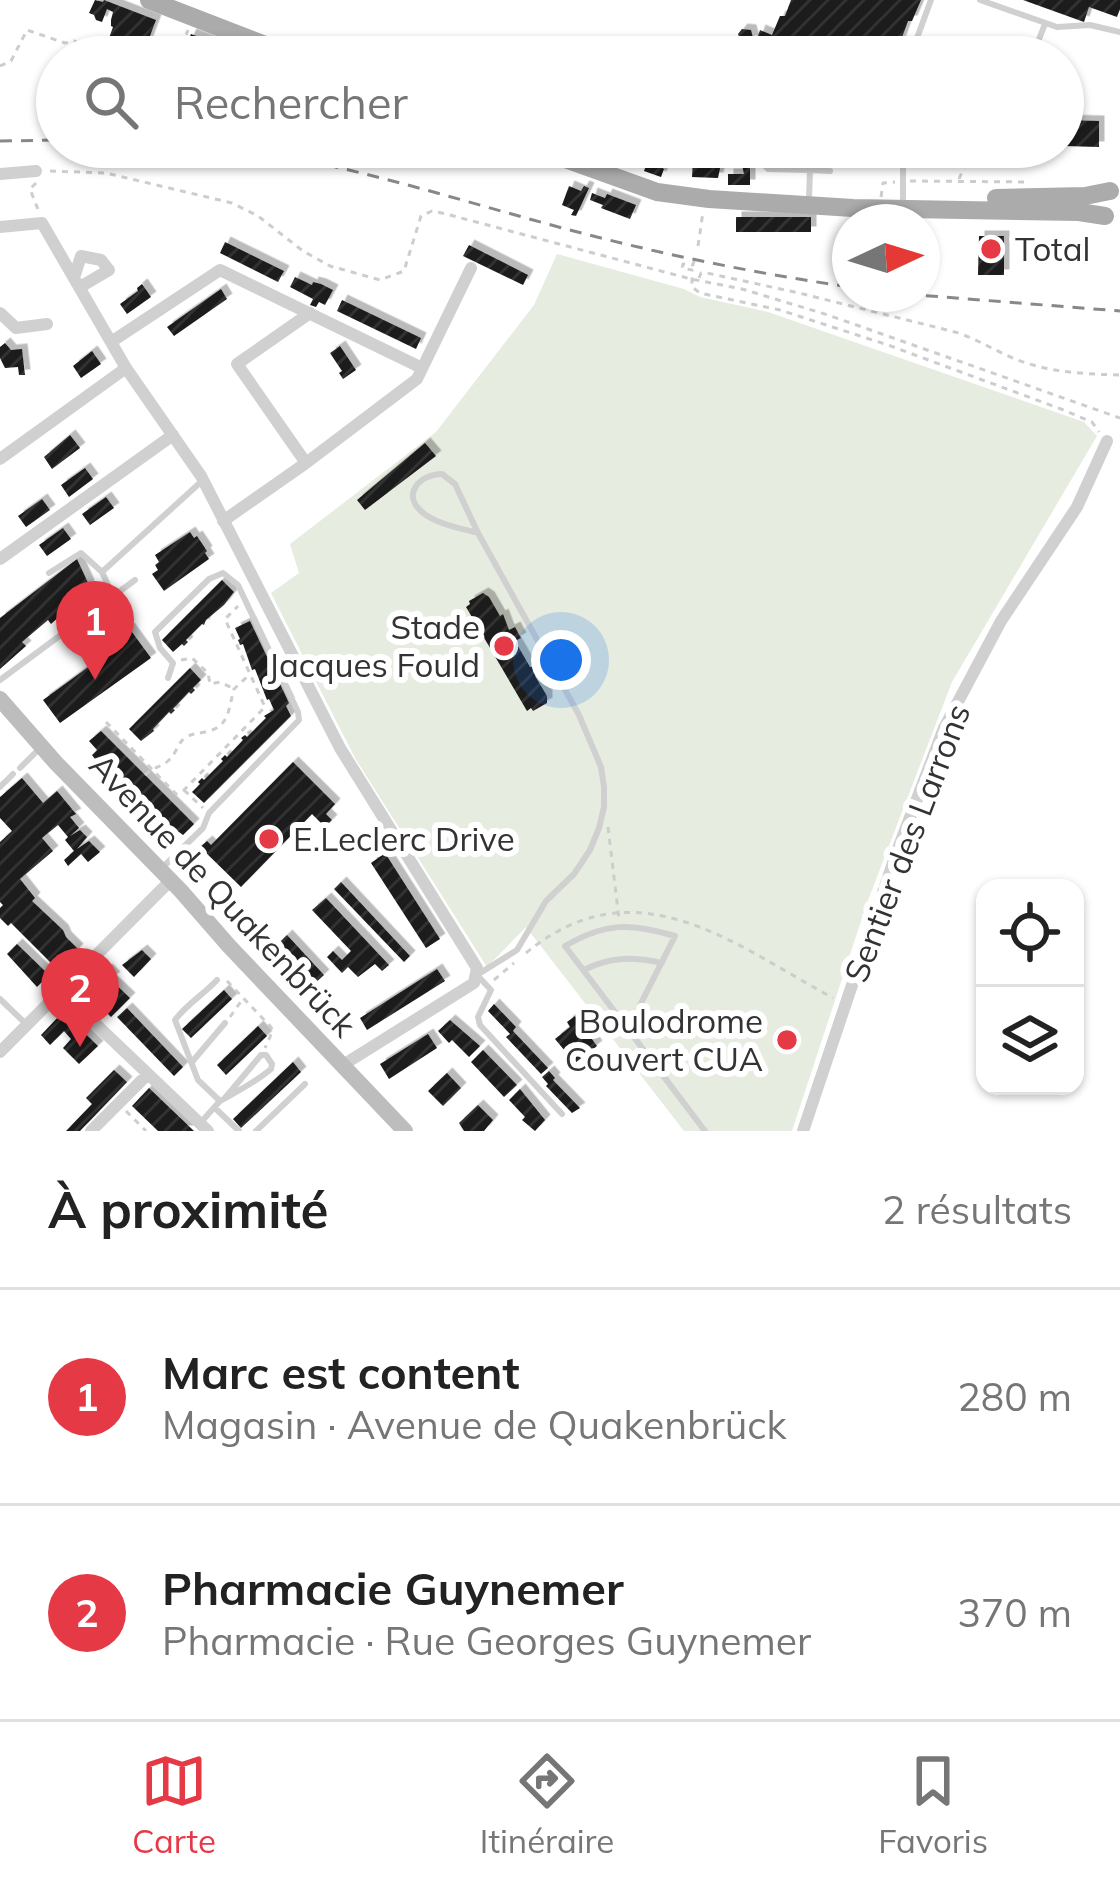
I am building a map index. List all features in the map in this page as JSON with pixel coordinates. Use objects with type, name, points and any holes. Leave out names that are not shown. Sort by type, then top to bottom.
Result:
[{"type":"main road","points":[[149,0],[242,36]]},
{"type":"main road","points":[[590,168],[657,192],[707,199],[853,208],[1079,212],[1113,223]]},
{"type":"main road","points":[[707,199],[881,199],[902,190],[1079,196],[1115,188]]},
{"type":"main road","points":[[1113,223],[1104,203],[1115,188]]},
{"type":"main road","name":"Avenue de Quakenbrück","points":[[0,699],[405,1131]]},
{"type":"street","points":[[0,174],[36,171]]},
{"type":"street","points":[[0,227],[42,223],[126,368],[203,480],[340,748],[476,968],[474,983],[343,1065]]},
{"type":"street","points":[[223,521],[417,379],[471,268]]},
{"type":"street","points":[[111,342],[220,270],[422,368]]},
{"type":"street","points":[[306,463],[236,364],[310,313]]},
{"type":"street","points":[[0,314],[16,328],[47,324]]},
{"type":"street","points":[[0,459],[126,368]]},
{"type":"street","points":[[0,559],[173,435]]},
{"type":"street","name":"Sentier des Larrons","points":[[802,1131],[944,728],[1001,621],[1076,508],[1107,441]]},
{"type":"street","points":[[0,1052],[138,913],[165,875]]},
{"type":"street","points":[[61,991],[204,1127]]},
{"type":"street","points":[[91,1131],[148,1074]]},
{"type":"lane","points":[[918,36],[931,0]]},
{"type":"lane","points":[[980,0],[1045,24],[1090,25],[1120,32]]},
{"type":"lane","points":[[1040,36],[1045,24]]},
{"type":"lane","points":[[767,168],[830,171]]},
{"type":"lane","points":[[902,190],[903,168]]},
{"type":"lane","points":[[809,170],[809,199]]},
{"type":"lane","points":[[478,533],[420,511],[414,488],[423,477],[442,474],[451,478],[579,715],[601,767],[604,807],[590,850],[546,901],[517,950],[477,975],[491,991],[478,1017],[480,1025],[562,1114]]},
{"type":"lane","points":[[102,572],[203,480]]},
{"type":"lane","points":[[50,573],[81,553],[102,572],[113,596]]},
{"type":"lane","points":[[165,875],[203,828],[208,813],[298,720],[245,599],[223,573],[209,579],[155,632],[160,648],[173,663],[168,678]]},
{"type":"lane","points":[[0,680],[135,580]]},
{"type":"lane","points":[[0,787],[41,746]]},
{"type":"lane","points":[[628,1029],[675,936],[646,927],[619,926],[566,946],[583,970],[705,1131]]},
{"type":"lane","points":[[583,970],[614,958],[662,963]]},
{"type":"lane","points":[[217,980],[175,1020],[198,1080],[239,1131]]},
{"type":"lane","points":[[0,999],[27,1025]]},
{"type":"lane","points":[[192,1062],[225,1023]]},
{"type":"lane","points":[[204,1127],[220,1102],[266,1055],[271,1069],[220,1102]]},
{"type":"lane","points":[[256,1131],[305,1084]]},
{"type":"path","points":[[185,36],[193,17]]},
{"type":"path","points":[[0,66],[11,61],[27,29],[45,36]]},
{"type":"path","points":[[959,181],[964,168]]},
{"type":"path","points":[[36,171],[106,173],[232,203],[330,266],[380,280],[404,271],[421,216],[432,211],[742,289],[1120,418]]},
{"type":"path","points":[[42,223],[30,189],[51,171]]},
{"type":"path","points":[[881,199],[883,182],[902,190],[959,181],[1031,182]]},
{"type":"path","points":[[698,246],[707,199]]},
{"type":"path","points":[[694,261],[693,265],[683,263],[682,268],[692,270],[692,287],[710,297],[802,317],[1061,409],[1091,422],[1107,441]]},
{"type":"path","points":[[694,279],[706,273],[800,293],[959,333],[1005,355],[1059,371],[1120,375]]},
{"type":"path","points":[[106,722],[176,794],[184,790],[265,707],[225,619],[245,599]]},
{"type":"path","points":[[188,657],[208,673],[210,684],[220,682],[234,689]]},
{"type":"path","points":[[146,775],[169,760],[180,741],[224,724],[234,689],[250,674]]},
{"type":"path","points":[[184,790],[208,813]]},
{"type":"path","points":[[604,807],[619,926]]},
{"type":"path","points":[[217,980],[224,978],[273,1030],[261,1055]]},
{"type":"path","points":[[225,1023],[243,998]]},
{"type":"path","points":[[118,1103],[146,1131]]},
{"type":"shaded area","points":[[557,254],[768,312],[1084,422],[1097,436],[952,682],[867,903],[792,1131],[684,1131],[526,927],[487,967],[355,758],[271,593],[299,573],[290,544],[436,432],[534,305]]},
{"type":"building","points":[[95,0],[104,0],[156,20],[150,36],[110,36],[113,12],[107,9],[102,22],[89,13]]},
{"type":"building","points":[[791,0],[921,0],[903,36],[758,36],[760,30],[772,35],[780,16],[785,16]]},
{"type":"building","points":[[1023,0],[1120,0],[1120,9],[1117,17],[1089,7],[1084,22]]},
{"type":"building","points":[[1084,121],[1099,121],[1099,147],[1084,147]]},
{"type":"building","points":[[645,168],[664,169],[661,177]]},
{"type":"building","points":[[693,168],[720,168],[718,178],[692,177]]},
{"type":"building","points":[[743,168],[750,168],[750,185],[728,185],[728,174],[744,174]]},
{"type":"building","points":[[569,186],[581,191],[584,186],[589,188],[576,216],[562,205]]},
{"type":"building","points":[[592,193],[636,205],[630,219],[601,208],[603,205],[590,200]]},
{"type":"building","points":[[736,217],[811,217],[811,232],[736,232]]},
{"type":"building","points":[[979,236],[1004,236],[1004,275],[978,275]]},
{"type":"building","points":[[225,242],[284,271],[278,282],[220,253]]},
{"type":"building","points":[[469,245],[528,275],[523,285],[463,256]]},
{"type":"building","points":[[295,277],[333,290],[325,305],[310,305],[313,299],[290,287]]},
{"type":"building","points":[[142,284],[151,297],[127,314],[120,304]]},
{"type":"building","points":[[221,289],[227,299],[174,336],[167,327]]},
{"type":"building","points":[[342,300],[421,338],[416,349],[337,311]]},
{"type":"building","points":[[5,343],[11,350],[22,349],[25,375],[19,375],[18,367],[5,368],[0,347]]},
{"type":"building","points":[[340,346],[356,370],[343,379],[330,353]]},
{"type":"building","points":[[92,351],[101,364],[81,378],[73,366]]},
{"type":"building","points":[[70,435],[80,448],[52,469],[44,457]]},
{"type":"building","points":[[425,443],[436,456],[365,510],[357,500]]},
{"type":"building","points":[[85,468],[93,479],[69,497],[61,485]]},
{"type":"building","points":[[106,497],[114,508],[90,525],[82,514]]},
{"type":"building","points":[[42,499],[50,510],[26,527],[18,516]]},
{"type":"building","points":[[63,528],[71,539],[47,556],[39,545]]},
{"type":"building","points":[[190,532],[209,559],[164,591],[152,574],[158,570],[155,555]]},
{"type":"building","points":[[77,559],[89,585],[86,592],[59,611],[62,614],[51,624],[48,620],[22,642],[26,646],[0,669],[0,618]]},
{"type":"building","points":[[222,580],[234,592],[173,652],[162,640]]},
{"type":"building","points":[[483,593],[503,614],[509,630],[515,627],[521,638],[515,641],[538,674],[547,703],[533,711],[527,711],[466,607]]},
{"type":"building","points":[[250,621],[291,716],[204,803],[192,792],[198,782],[274,710],[238,640],[235,628]]},
{"type":"building","points":[[129,628],[151,658],[60,723],[43,700],[98,660],[100,648]]},
{"type":"building","points":[[190,668],[201,680],[195,690],[141,741],[129,729]]},
{"type":"building","points":[[101,731],[194,824],[183,835],[179,832],[167,843],[88,765],[97,750],[89,741]]},
{"type":"building","points":[[293,762],[335,804],[326,814],[332,820],[325,827],[312,814],[241,887],[200,847],[207,841],[211,845]]},
{"type":"building","points":[[22,778],[43,803],[57,791],[76,814],[70,817],[79,828],[70,836],[80,830],[87,837],[77,849],[89,841],[100,852],[88,862],[81,854],[68,866],[64,860],[74,851],[58,825],[42,838],[53,851],[20,879],[35,898],[32,901],[78,949],[58,970],[11,923],[8,926],[0,918],[0,842],[12,831],[0,818],[0,797]]},
{"type":"building","points":[[385,853],[440,939],[426,948],[371,863]]},
{"type":"building","points":[[341,882],[410,956],[404,962],[334,889]]},
{"type":"building","points":[[326,898],[389,965],[382,971],[375,964],[358,977],[348,967],[342,973],[327,957],[333,951],[342,960],[351,951],[312,910]]},
{"type":"building","points":[[287,935],[324,975],[306,991],[270,952]]},
{"type":"building","points":[[17,944],[49,975],[37,987],[7,954]]},
{"type":"building","points":[[142,950],[151,959],[134,977],[122,965]]},
{"type":"building","points":[[107,969],[115,977],[111,980],[130,998],[111,1017],[88,994],[88,987]]},
{"type":"building","points":[[437,969],[445,981],[367,1030],[360,1018]]},
{"type":"building","points":[[224,990],[232,999],[191,1038],[182,1029]]},
{"type":"building","points":[[494,1004],[548,1068],[541,1074],[488,1011]]},
{"type":"building","points":[[127,1008],[183,1067],[174,1076],[117,1017]]},
{"type":"building","points":[[63,1012],[98,1046],[79,1064],[63,1048],[71,1039],[64,1031],[50,1045],[41,1035]]},
{"type":"building","points":[[575,1016],[597,1046],[575,1063],[555,1039]]},
{"type":"building","points":[[450,1020],[480,1046],[469,1057],[438,1031]]},
{"type":"building","points":[[258,1026],[267,1036],[226,1075],[217,1065]]},
{"type":"building","points":[[428,1034],[437,1048],[389,1079],[380,1064]]},
{"type":"building","points":[[483,1050],[517,1085],[504,1097],[471,1062]]},
{"type":"building","points":[[293,1062],[301,1072],[241,1128],[233,1119]]},
{"type":"building","points":[[114,1070],[127,1082],[80,1131],[66,1131],[92,1104],[86,1098]]},
{"type":"building","points":[[549,1071],[580,1108],[572,1113],[546,1086],[542,1077]]},
{"type":"building","points":[[447,1073],[461,1088],[443,1106],[428,1091]]},
{"type":"building","points":[[149,1088],[194,1131],[158,1131],[132,1106]]},
{"type":"building","points":[[520,1089],[545,1120],[535,1131],[509,1100]]},
{"type":"building","points":[[478,1105],[493,1120],[484,1131],[464,1131],[459,1123]]},
{"type":"railway","points":[[0,141],[36,140]]},
{"type":"railway","points":[[340,168],[658,252],[832,284]]},
{"type":"railway","points":[[940,297],[1120,311]]},
{"type":"place","name":"Total","points":[[991,249]]},
{"type":"place","name":"Stade Jacques Fould","points":[[504,646]]},
{"type":"place","name":"Marc est content","points":[[95,680]]},
{"type":"place","name":"E.Leclerc Drive","points":[[269,839]]},
{"type":"place","name":"Boulodrome Couvert CUA","points":[[787,1040]]},
{"type":"place","name":"Pharmacie Guynemer","points":[[80,1047]]}]
